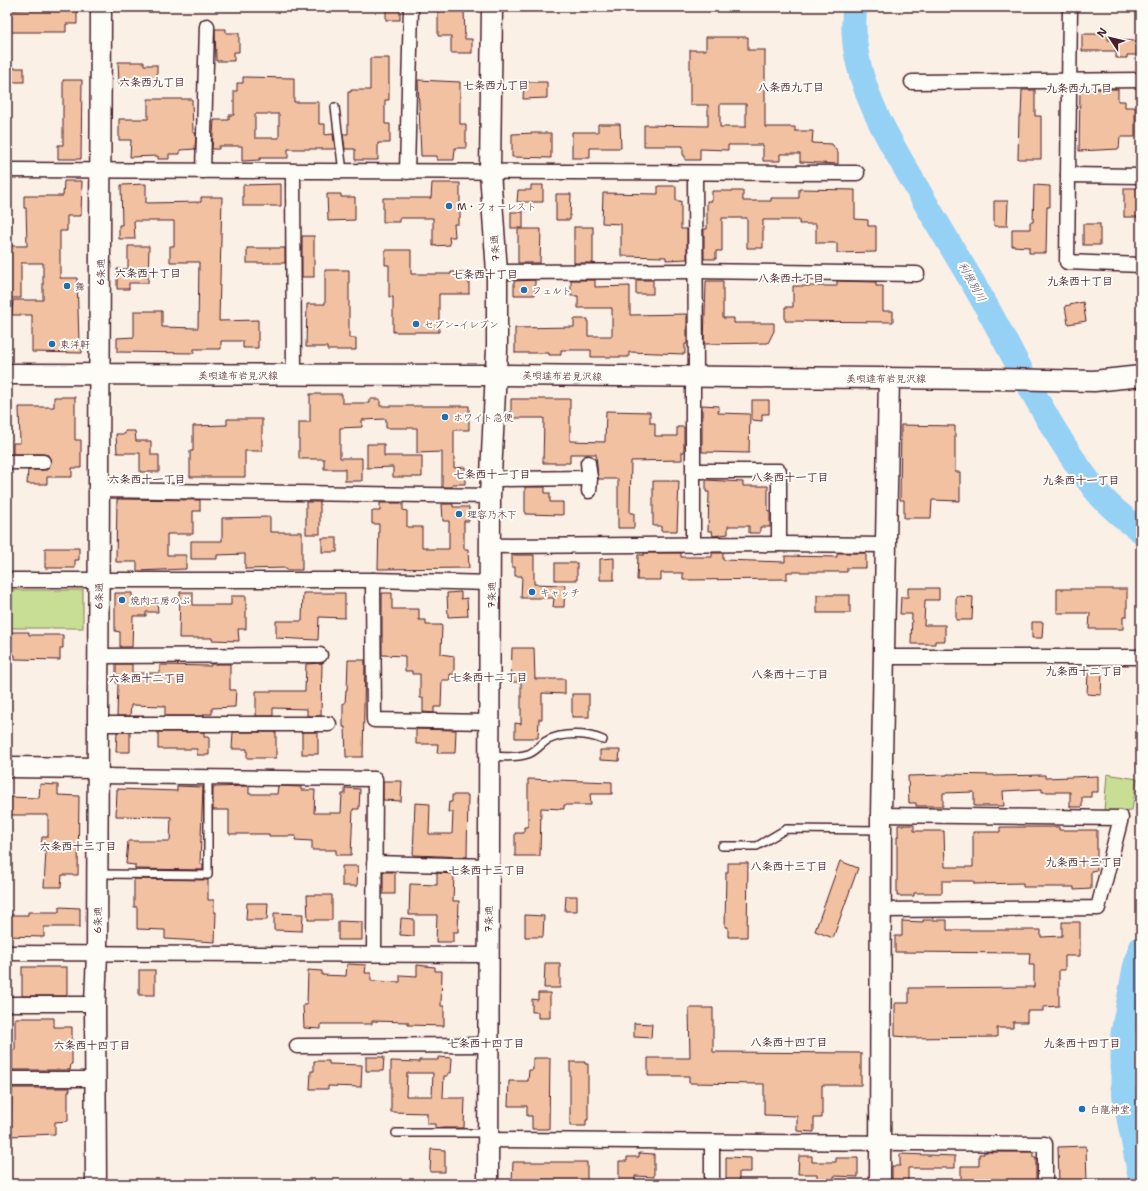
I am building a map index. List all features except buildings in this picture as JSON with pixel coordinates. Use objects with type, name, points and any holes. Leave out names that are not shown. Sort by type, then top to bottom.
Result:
[{"type":"street","name":"6条通","points":[[96,1184],[97,1079],[95,1004],[97,953],[101,7]]},
{"type":"street","points":[[407,172],[410,7]]},
{"type":"street","name":"7条通","points":[[488,1184],[487,1045],[491,582],[490,488],[495,376],[497,272],[490,172],[492,7]]},
{"type":"street","points":[[1070,7],[1068,262],[1141,265]]},
{"type":"street","points":[[203,171],[206,26]]},
{"type":"street","points":[[912,82],[1141,80]]},
{"type":"street","points":[[7,170],[695,174],[857,173]]},
{"type":"street","points":[[293,172],[294,375]]},
{"type":"street","points":[[693,544],[695,174]]},
{"type":"street","points":[[1068,175],[1141,176]]},
{"type":"street","points":[[497,272],[694,271],[917,274]]},
{"type":"street","name":"美唄達布岩見沢線","points":[[7,374],[889,378],[1094,381],[1117,380],[1141,376]]},
{"type":"street","points":[[880,1184],[882,910],[881,822],[889,378]]},
{"type":"street","name":"美唄達布岩見沢線","points":[[1117,380],[1141,383]]},
{"type":"street","points":[[7,462],[43,462]]},
{"type":"street","points":[[99,490],[490,488],[589,484],[588,463]]},
{"type":"street","points":[[694,471],[779,471],[779,544]]},
{"type":"street","points":[[490,546],[693,544],[886,545]]},
{"type":"street","points":[[7,580],[374,580],[491,582]]},
{"type":"street","points":[[374,580],[374,720],[489,722]]},
{"type":"street","points":[[98,656],[320,655]]},
{"type":"street","points":[[884,657],[1141,657]]},
{"type":"street","points":[[98,724],[329,724]]},
{"type":"street","points":[[7,767],[208,777],[375,779],[374,954]]},
{"type":"street","points":[[881,822],[1121,818],[1098,908],[882,910]]},
{"type":"street","points":[[374,863],[488,866]]},
{"type":"street","points":[[7,953],[488,955]]},
{"type":"street","points":[[7,1004],[95,1004]]},
{"type":"street","points":[[296,1046],[487,1045]]},
{"type":"street","points":[[7,1080],[97,1079]]},
{"type":"street","points":[[488,1137],[712,1143],[1045,1144],[1045,1184]]},
{"type":"street","points":[[712,1143],[712,1184]]},
{"type":"lane","points":[[335,107],[342,172]]},
{"type":"lane","points":[[489,756],[521,756],[530,754],[543,743],[559,736],[594,736],[603,740]]},
{"type":"lane","points":[[97,874],[208,875],[208,777]]},
{"type":"lane","points":[[722,846],[757,846],[786,829],[881,822]]},
{"type":"lane","points":[[396,1133],[488,1137]]},
{"type":"green space","points":[[7,590],[83,590],[83,628],[7,628]]},
{"type":"green space","points":[[1107,774],[1137,779],[1132,810],[1104,811]]},
{"type":"waterway","name":"利根別川","points":[[855,7],[854,30],[856,53],[861,75],[888,138],[988,309],[1030,387],[1076,464],[1104,500],[1141,531]]},
{"type":"waterway","name":"利根別川","points":[[1141,948],[1135,968],[1123,1033],[1123,1087],[1141,1181]]},
{"type":"place","name":"M・フォーレスト","points":[[449,206]]},
{"type":"place","name":"舞","points":[[67,286]]},
{"type":"place","name":"フェルト","points":[[524,290]]},
{"type":"place","name":"セブン-イレブン","points":[[416,324]]},
{"type":"place","name":"東洋軒","points":[[52,344]]},
{"type":"place","name":"ホワイト急便","points":[[445,417]]},
{"type":"place","name":"理容乃木下","points":[[459,514]]},
{"type":"place","name":"キャッチ","points":[[532,592]]},
{"type":"place","name":"焼肉工房のぶ","points":[[122,600]]},
{"type":"place","name":"白龍神堂","points":[[1082,1109]]},
{"type":"district","name":"六条西九丁目","points":[[152,82]]},
{"type":"district","name":"七条西九丁目","points":[[496,85]]},
{"type":"district","name":"八条西九丁目","points":[[791,87]]},
{"type":"district","name":"九条西九丁目","points":[[1079,88]]},
{"type":"district","name":"六条西十丁目","points":[[148,273]]},
{"type":"district","name":"七条西十丁目","points":[[485,274]]},
{"type":"district","name":"八条西十丁目","points":[[791,278]]},
{"type":"district","name":"九条西十丁目","points":[[1080,281]]},
{"type":"district","name":"七条西十一丁目","points":[[492,474]]},
{"type":"district","name":"八条西十一丁目","points":[[790,477]]},
{"type":"district","name":"六条西十一丁目","points":[[147,479]]},
{"type":"district","name":"九条西十一丁目","points":[[1081,480]]},
{"type":"district","name":"九条西十二丁目","points":[[1084,671]]},
{"type":"district","name":"八条西十二丁目","points":[[790,674]]},
{"type":"district","name":"七条西十二丁目","points":[[489,677]]},
{"type":"district","name":"六条西十二丁目","points":[[147,678]]},
{"type":"district","name":"六条西十三丁目","points":[[78,846]]},
{"type":"district","name":"九条西十三丁目","points":[[1084,862]]},
{"type":"district","name":"八条西十三丁目","points":[[789,866]]},
{"type":"district","name":"七条西十三丁目","points":[[487,870]]},
{"type":"district","name":"八条西十四丁目","points":[[789,1042]]},
{"type":"district","name":"七条西十四丁目","points":[[486,1043]]},
{"type":"district","name":"九条西十四丁目","points":[[1082,1043]]},
{"type":"district","name":"六条西十四丁目","points":[[92,1045]]}]
